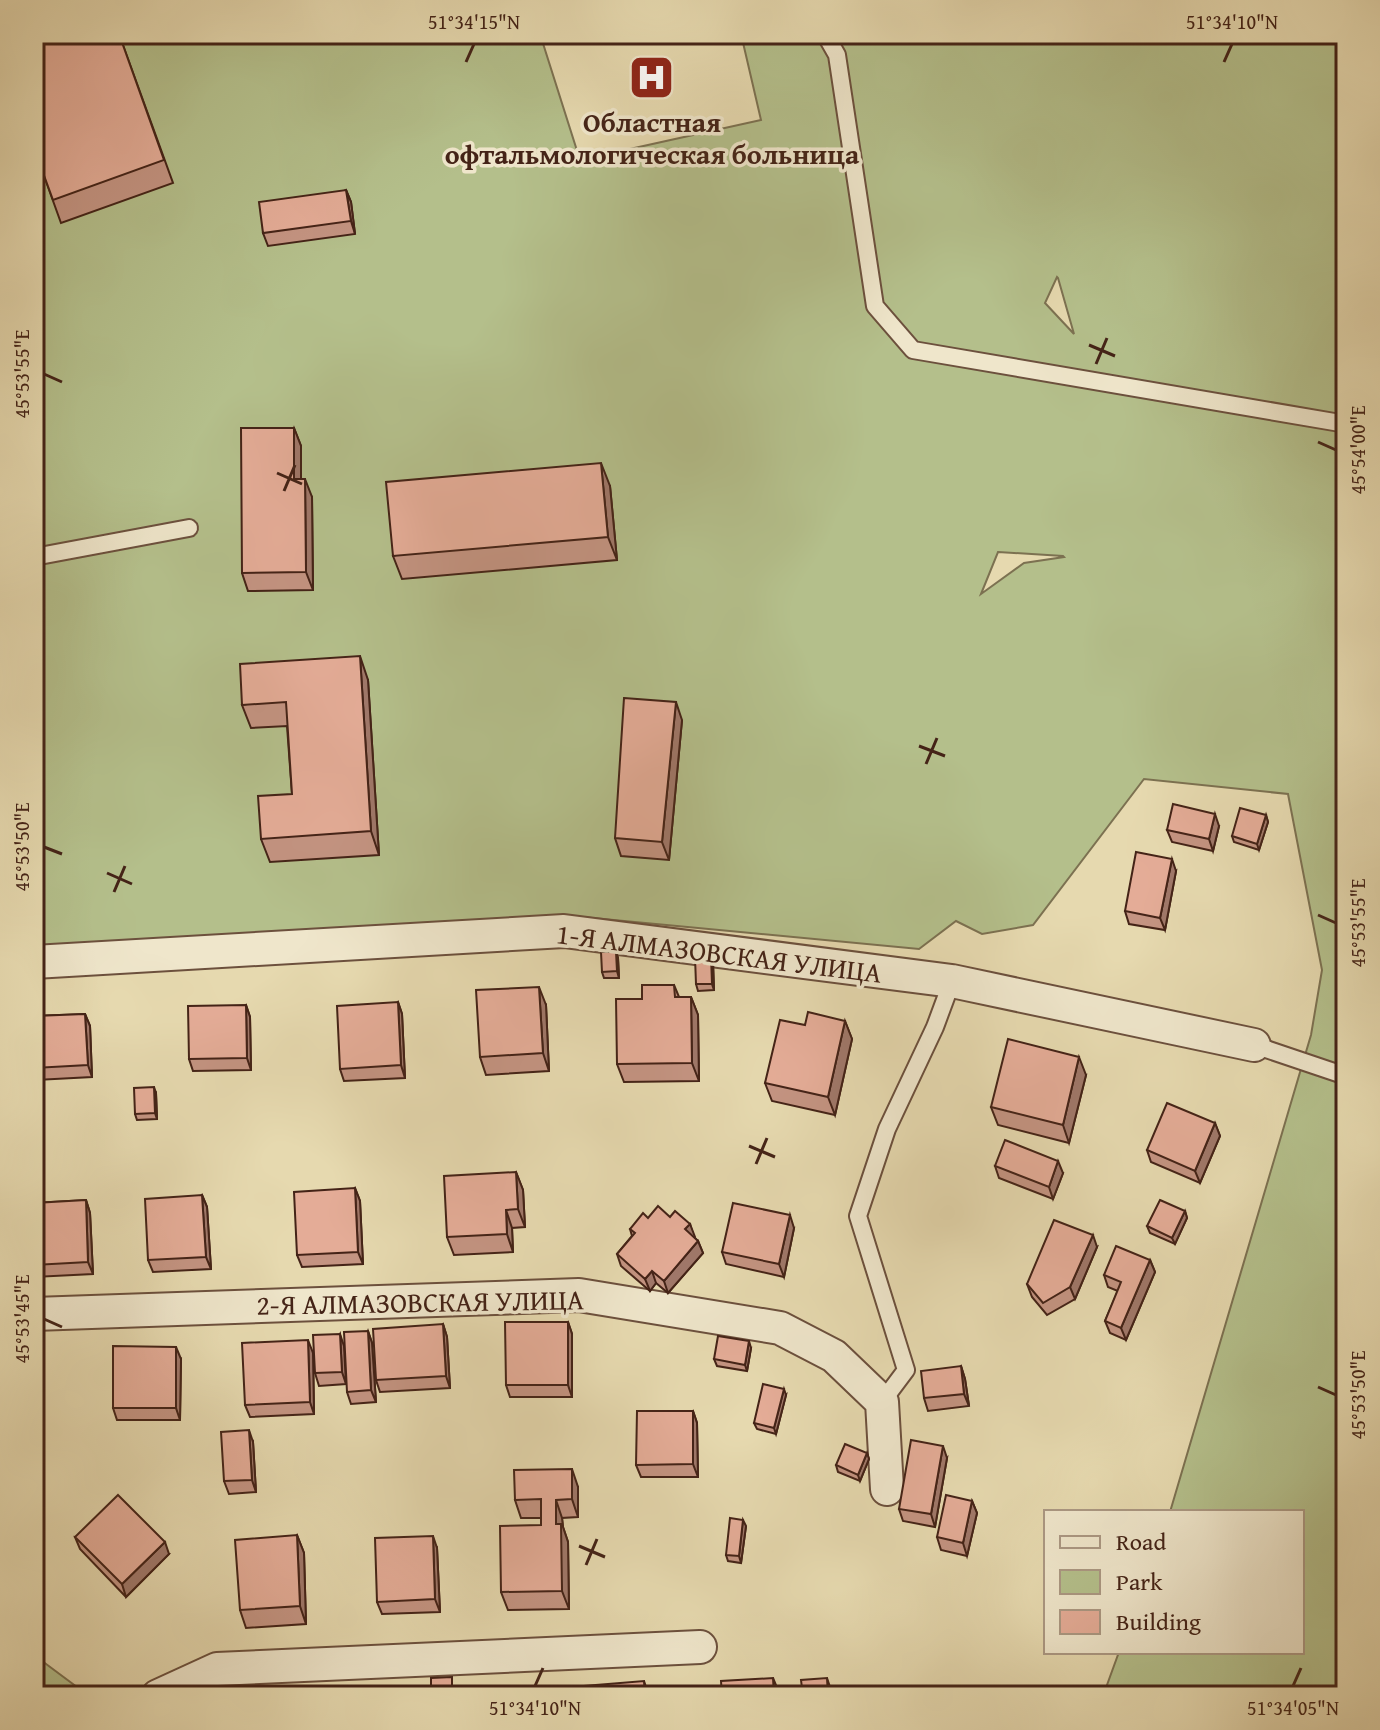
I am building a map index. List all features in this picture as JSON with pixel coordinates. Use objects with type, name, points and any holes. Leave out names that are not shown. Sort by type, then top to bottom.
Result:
[{"type":"street","name":"1-Я АЛМАЗОВСКАЯ УЛИЦА","points":[[34,962],[564,931],[952,981],[1254,1045]]},
{"type":"street","name":"2-Я АЛМАЗОВСКАЯ УЛИЦА","points":[[34,1314],[579,1295],[780,1328],[834,1356],[882,1402]]},
{"type":"street","points":[[882,1402],[887,1489]]},
{"type":"street","points":[[158,1696],[217,1669],[700,1647]]},
{"type":"lane","points":[[825,34],[837,55],[875,306],[913,350],[1346,424]]},
{"type":"lane","points":[[34,557],[189,528]]},
{"type":"lane","points":[[882,1402],[906,1370],[858,1216],[887,1129],[935,1027],[952,981]]},
{"type":"lane","points":[[1254,1045],[1346,1076]]},
{"type":"green space","points":[[34,34],[540,34],[580,160],[761,120],[741,34],[1346,34],[1346,1696],[1103,1696],[1118,1654],[1304,1654],[1304,1510],[1171,1510],[1311,1035],[1322,970],[1288,794],[1144,779],[1033,925],[982,934],[956,921],[919,949],[561,915],[34,947]],"holes":[[[1058,278],[1074,334],[1045,303]],[[998,552],[1063,556],[1024,563],[981,594]]]},
{"type":"green space","points":[[34,1655],[89,1696],[34,1696]]},
{"type":"building","points":[[34,34],[119,34],[164,160],[53,200],[34,148]]},
{"type":"building","points":[[346,190],[351,221],[263,233],[259,202]]},
{"type":"building","points":[[241,428],[294,428],[294,479],[305,479],[306,572],[242,573]]},
{"type":"building","points":[[601,463],[608,537],[393,556],[386,482]]},
{"type":"building","points":[[360,656],[371,831],[261,839],[258,796],[292,794],[286,702],[242,705],[240,664]]},
{"type":"building","points":[[624,698],[676,702],[662,842],[615,838]]},
{"type":"building","points":[[1173,804],[1215,814],[1209,839],[1167,830]]},
{"type":"building","points":[[1240,808],[1266,815],[1257,844],[1232,836]]},
{"type":"building","points":[[1136,852],[1172,859],[1160,918],[1125,911]]},
{"type":"building","points":[[601,952],[616,952],[617,971],[602,972]]},
{"type":"building","points":[[711,956],[712,984],[696,984],[695,957]]},
{"type":"building","points":[[642,985],[674,985],[675,997],[691,997],[692,1063],[617,1064],[616,999],[642,999]]},
{"type":"building","points":[[539,987],[543,1053],[480,1057],[476,990]]},
{"type":"building","points":[[398,1002],[401,1065],[340,1069],[337,1006]]},
{"type":"building","points":[[246,1005],[247,1058],[189,1059],[188,1006]]},
{"type":"building","points":[[808,1012],[845,1021],[828,1097],[765,1083],[780,1020],[805,1025]]},
{"type":"building","points":[[85,1014],[88,1065],[34,1068],[34,1016]]},
{"type":"building","points":[[1008,1039],[1079,1057],[1063,1125],[991,1107]]},
{"type":"building","points":[[154,1087],[155,1113],[135,1114],[134,1088]]},
{"type":"building","points":[[1167,1103],[1215,1123],[1195,1171],[1147,1150]]},
{"type":"building","points":[[1005,1140],[1058,1161],[1049,1187],[995,1166]]},
{"type":"building","points":[[516,1172],[518,1209],[506,1210],[507,1234],[447,1237],[444,1176]]},
{"type":"building","points":[[355,1188],[358,1252],[297,1255],[294,1192]]},
{"type":"building","points":[[202,1195],[206,1257],[148,1260],[145,1199]]},
{"type":"building","points":[[86,1200],[88,1262],[34,1265],[34,1203]]},
{"type":"building","points":[[1160,1200],[1185,1211],[1172,1238],[1147,1226]]},
{"type":"building","points":[[733,1203],[790,1215],[779,1264],[722,1252]]},
{"type":"building","points":[[658,1206],[670,1217],[675,1211],[690,1224],[685,1229],[698,1241],[664,1281],[652,1271],[645,1279],[617,1254],[635,1233],[630,1229],[643,1213],[648,1218]]},
{"type":"building","points":[[1054,1220],[1093,1235],[1070,1287],[1043,1303],[1027,1284]]},
{"type":"building","points":[[1116,1246],[1150,1260],[1121,1328],[1105,1321],[1121,1282],[1104,1275]]},
{"type":"building","points":[[505,1322],[568,1322],[568,1385],[506,1385]]},
{"type":"building","points":[[443,1324],[446,1376],[376,1380],[373,1329]]},
{"type":"building","points":[[368,1331],[371,1390],[347,1392],[344,1332]]},
{"type":"building","points":[[340,1334],[342,1372],[315,1373],[313,1335]]},
{"type":"building","points":[[718,1336],[749,1341],[745,1365],[714,1359]]},
{"type":"building","points":[[308,1340],[310,1402],[245,1405],[242,1343]]},
{"type":"building","points":[[113,1346],[176,1347],[176,1408],[113,1408]]},
{"type":"building","points":[[961,1366],[964,1394],[924,1398],[921,1371]]},
{"type":"building","points":[[763,1384],[784,1389],[774,1428],[754,1423]]},
{"type":"building","points":[[637,1411],[693,1411],[693,1464],[636,1465]]},
{"type":"building","points":[[249,1430],[252,1480],[224,1481],[221,1432]]},
{"type":"building","points":[[911,1440],[943,1446],[931,1514],[899,1509]]},
{"type":"building","points":[[845,1444],[867,1453],[858,1475],[836,1465]]},
{"type":"building","points":[[572,1469],[572,1499],[556,1500],[556,1524],[561,1524],[562,1591],[501,1592],[500,1526],[541,1525],[541,1499],[515,1500],[514,1470]]},
{"type":"building","points":[[118,1495],[165,1542],[122,1584],[75,1537]]},
{"type":"building","points":[[946,1495],[972,1501],[963,1543],[937,1537]]},
{"type":"building","points":[[730,1518],[743,1520],[739,1556],[726,1555]]},
{"type":"building","points":[[297,1535],[300,1606],[240,1610],[235,1540]]},
{"type":"building","points":[[433,1536],[435,1599],[377,1602],[375,1538]]},
{"type":"building","points":[[452,1677],[452,1690],[467,1689],[468,1696],[401,1696],[400,1692],[431,1691],[431,1678]]},
{"type":"building","points":[[773,1678],[774,1696],[722,1696],[721,1681]]},
{"type":"building","points":[[827,1678],[828,1696],[803,1696],[801,1680]]},
{"type":"building","points":[[644,1681],[645,1696],[573,1696],[572,1687]]},
{"type":"building","points":[[327,1687],[328,1696],[268,1696],[268,1689]]},
{"type":"place","name":"Областная офтальмологическая больница","points":[[652,77]]}]
